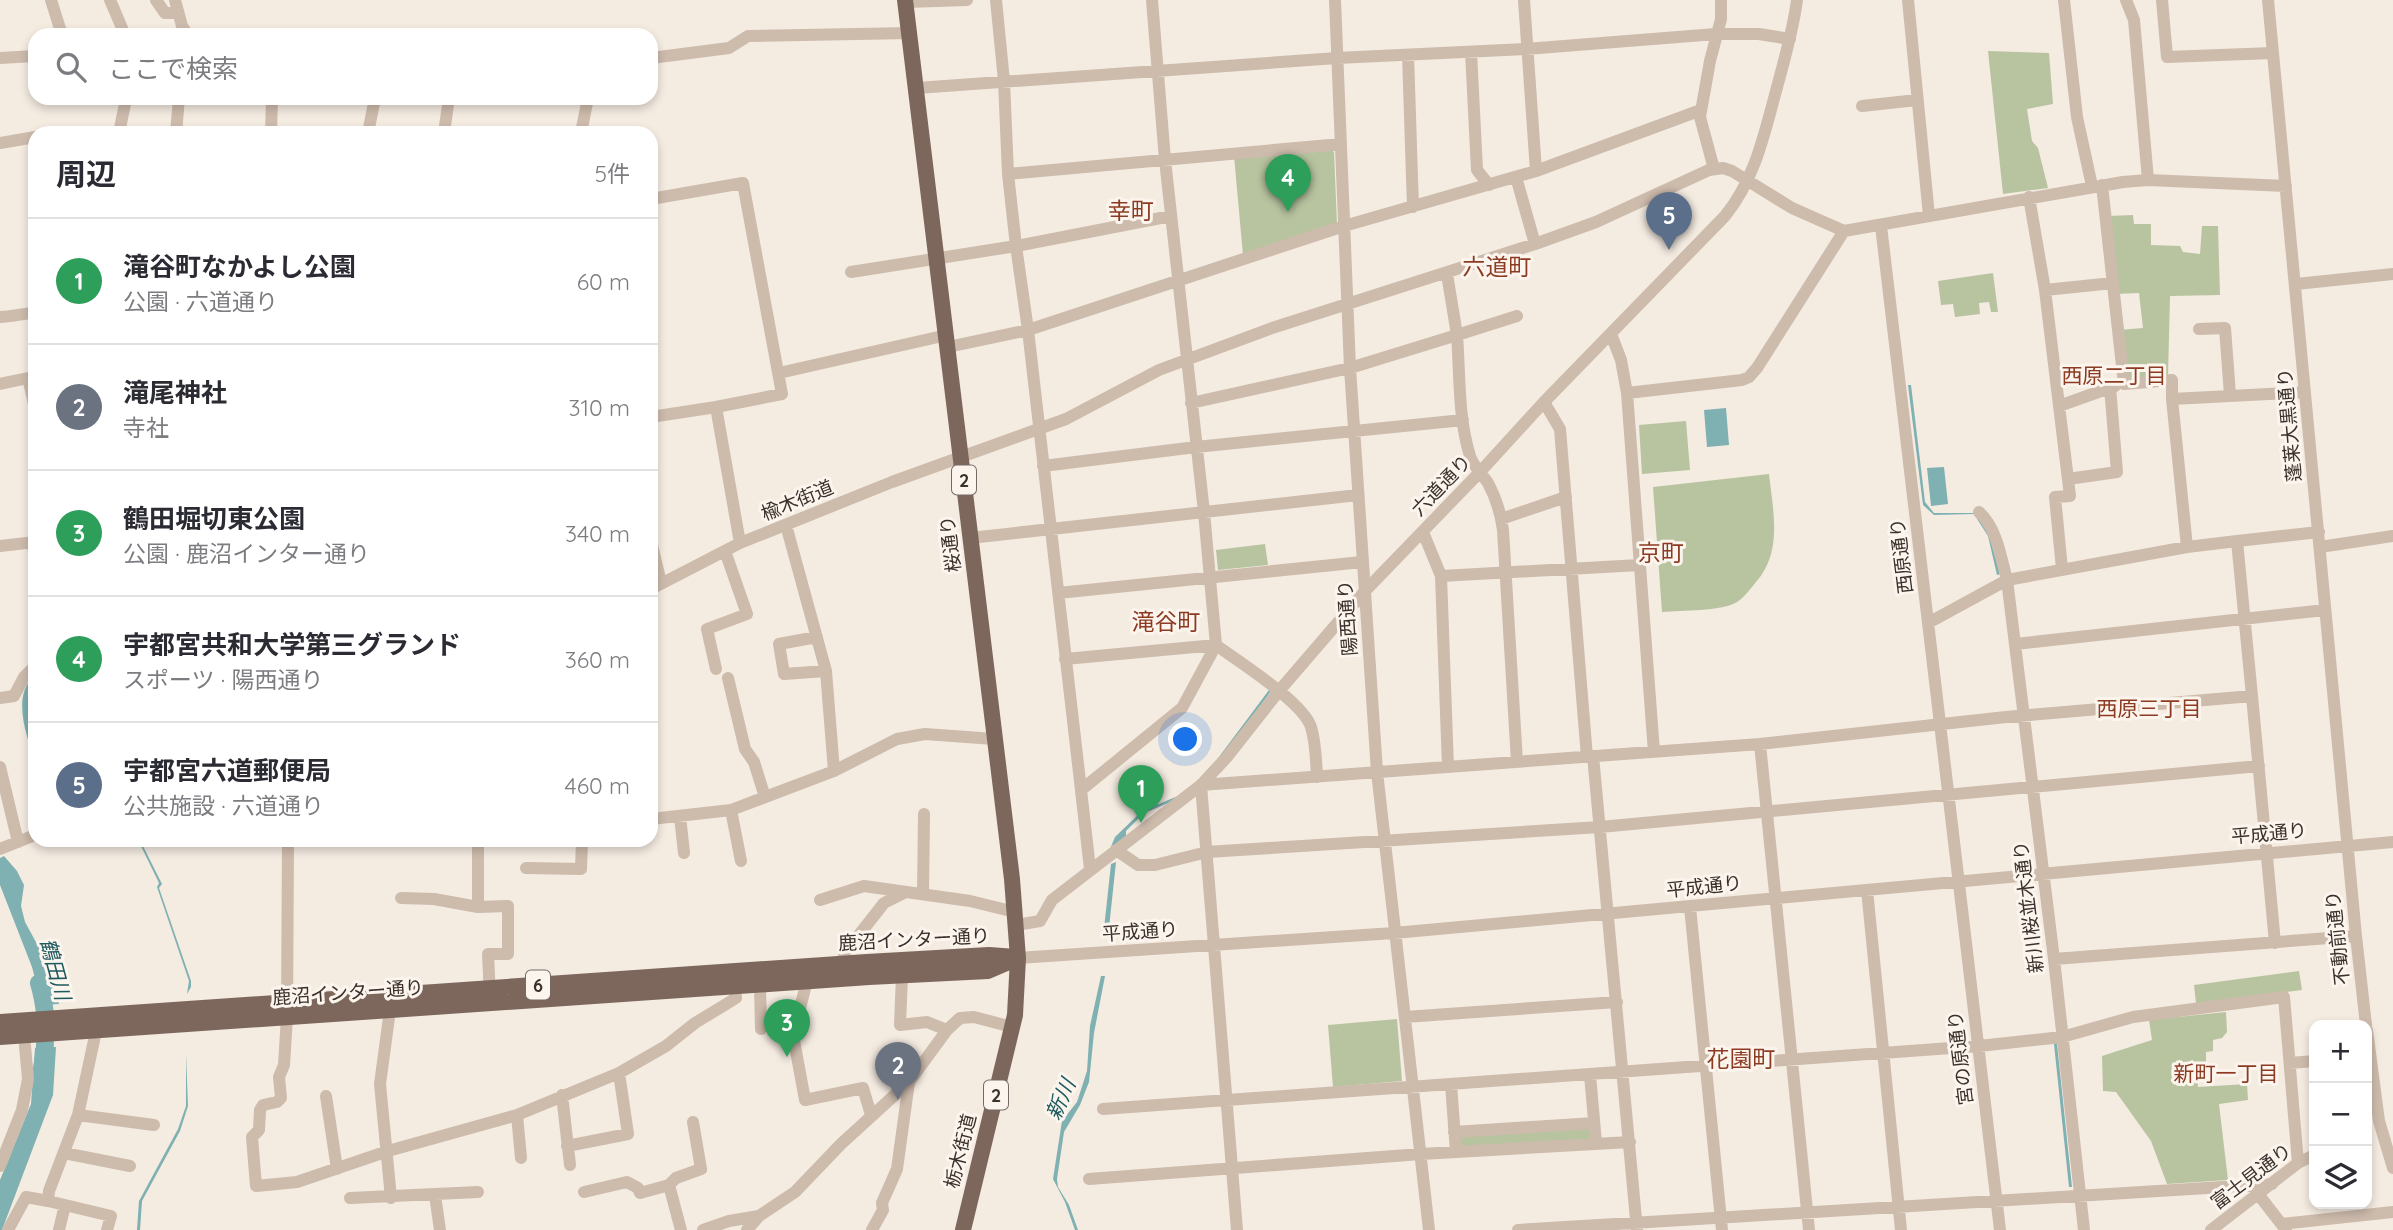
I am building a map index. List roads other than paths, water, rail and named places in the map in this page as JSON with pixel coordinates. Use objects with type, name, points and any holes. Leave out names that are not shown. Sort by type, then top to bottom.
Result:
[{"type":"main road","name":"桜通り","points":[[906,1],[1016,918],[1018,957]]},
{"type":"main road","name":"鹿沼インター通り","points":[[0,1037],[58,1026],[490,995],[867,961],[989,955],[1018,957]]},
{"type":"main road","name":"鹿沼インター通り","points":[[58,1026],[96,1031],[287,1009],[390,1010],[490,995],[735,987],[988,971],[1018,957]]},
{"type":"main road","name":"栃木街道","points":[[963,1230],[1012,1027],[1017,995],[1018,957]]},
{"type":"main road","name":"鹿沼インター通り","points":[[0,1022],[30,1030]]},
{"type":"street","points":[[51,0],[60,28]]},
{"type":"street","points":[[110,0],[122,28]]},
{"type":"street","points":[[156,0],[165,13],[177,6],[185,28]]},
{"type":"street","points":[[906,1],[967,0]]},
{"type":"street","points":[[996,0],[1016,246],[1090,869]]},
{"type":"street","points":[[1081,790],[1182,708],[1216,645],[1211,576],[1165,160],[1160,71],[1152,0]]},
{"type":"street","name":"陽西通り","points":[[1335,0],[1350,368],[1377,772],[1429,1230]]},
{"type":"street","points":[[1524,0],[1536,172]]},
{"type":"street","points":[[1721,0],[1721,19],[1700,117],[1714,169],[1732,171],[1792,208],[1844,231],[2097,185],[2148,180],[2286,186]]},
{"type":"street","points":[[1908,0],[1929,216]]},
{"type":"street","points":[[2064,0],[2077,117],[2097,185],[2113,283],[2124,384]]},
{"type":"street","points":[[2126,0],[2134,20],[2148,180]]},
{"type":"street","points":[[2162,0],[2167,57],[2273,53]]},
{"type":"street","name":"蓬莱大黒通り","points":[[2268,0],[2348,846]]},
{"type":"street","name":"六道通り","points":[[1016,918],[1040,921],[1052,900],[1201,785],[1365,592],[1544,402],[1725,216],[1749,181],[1759,154],[1801,1]]},
{"type":"street","points":[[658,57],[729,48],[748,36],[911,33]]},
{"type":"street","points":[[917,88],[1337,58],[1526,49],[1716,34],[1759,34],[1790,39]]},
{"type":"street","points":[[1471,52],[1477,170],[1489,185]]},
{"type":"street","points":[[1408,55],[1413,206]]},
{"type":"street","points":[[0,58],[28,56]]},
{"type":"street","points":[[1862,106],[1917,100]]},
{"type":"street","points":[[120,126],[125,105]]},
{"type":"street","points":[[177,126],[178,105]]},
{"type":"street","points":[[271,126],[272,105]]},
{"type":"street","points":[[370,126],[374,105]]},
{"type":"street","points":[[445,126],[448,105]]},
{"type":"street","points":[[582,126],[587,105]]},
{"type":"street","points":[[779,373],[947,341],[1028,330],[1344,226],[1536,172],[1701,110]]},
{"type":"street","points":[[0,143],[28,138]]},
{"type":"street","points":[[1009,174],[1341,144]]},
{"type":"street","name":"楡木街道","points":[[658,585],[740,543],[961,456],[1066,419],[1135,381],[1187,359],[1272,328],[1535,244],[1596,222],[1714,169]]},
{"type":"street","points":[[1516,177],[1535,244]]},
{"type":"street","points":[[658,198],[743,183],[782,394],[658,416]]},
{"type":"street","points":[[2029,197],[2045,290],[2070,496],[2055,497],[2063,569]]},
{"type":"street","points":[[851,272],[1016,246],[1171,216]]},
{"type":"street","name":"西原通り","points":[[1881,226],[1959,881]]},
{"type":"street","points":[[1627,393],[1749,377],[1844,231]]},
{"type":"street","points":[[1447,274],[1457,335],[1463,420],[1469,454],[1489,485],[1501,519],[1507,571],[1517,762]]},
{"type":"street","points":[[2296,284],[2393,275]]},
{"type":"street","points":[[2045,290],[2113,283]]},
{"type":"street","points":[[0,317],[19,317],[28,313]]},
{"type":"street","points":[[1191,403],[1350,368],[1517,316]]},
{"type":"street","points":[[2199,329],[2225,328],[2230,395]]},
{"type":"street","points":[[1611,334],[1621,360],[1627,393],[1654,751]]},
{"type":"street","points":[[0,384],[27,378],[28,382]]},
{"type":"street","points":[[2059,406],[2110,387],[2172,380],[2187,547]]},
{"type":"street","points":[[2068,479],[2118,472],[2110,387]]},
{"type":"street","points":[[2172,398],[2305,392]]},
{"type":"street","points":[[1544,402],[1560,429],[1637,1226]]},
{"type":"street","points":[[716,407],[740,543]]},
{"type":"street","points":[[1043,466],[1196,447],[1463,420]]},
{"type":"street","points":[[970,538],[1358,495]]},
{"type":"street","points":[[1501,519],[1566,497]]},
{"type":"street","name":"新川桜並木通り","points":[[1979,512],[1985,518],[1996,541],[2007,580],[2084,1230]]},
{"type":"street","points":[[786,525],[826,671],[834,771]]},
{"type":"street","points":[[1423,532],[1441,576],[1448,767]]},
{"type":"street","points":[[1928,623],[2007,580],[2187,547],[2319,532]]},
{"type":"street","points":[[2320,547],[2393,536]]},
{"type":"street","points":[[2237,541],[2275,943]]},
{"type":"street","points":[[0,546],[28,543]]},
{"type":"street","points":[[716,669],[707,629],[747,614],[725,551]]},
{"type":"street","points":[[1058,593],[1362,562]]},
{"type":"street","points":[[1441,576],[1639,565]]},
{"type":"street","points":[[2015,644],[2325,610]]},
{"type":"street","points":[[817,637],[779,644],[783,674],[826,671]]},
{"type":"street","points":[[1065,659],[1216,645],[1279,691],[1306,716],[1311,726],[1317,777]]},
{"type":"street","points":[[0,698],[14,696],[28,673]]},
{"type":"street","points":[[728,678],[745,749],[754,762],[765,797]]},
{"type":"street","points":[[1237,1230],[1201,785],[1760,744],[2024,716],[2252,696]]},
{"type":"street","points":[[658,818],[731,810],[834,771],[897,739],[925,734],[994,739]]},
{"type":"street","points":[[1760,744],[1809,1230]]},
{"type":"street","points":[[1113,852],[1138,865],[1155,865],[1207,852],[1600,827],[2259,766]]},
{"type":"street","points":[[0,767],[18,842]]},
{"type":"street","points":[[731,810],[741,861]]},
{"type":"street","points":[[923,894],[924,814]]},
{"type":"street","points":[[680,816],[684,853]]},
{"type":"street","points":[[1,848],[28,838]]},
{"type":"street","name":"平成通り","points":[[1018,957],[1394,933],[2393,842]]},
{"type":"street","name":"不動前通り","points":[[2348,846],[2365,1020]]},
{"type":"street","points":[[288,847],[287,1009],[284,1065],[279,1077],[281,1098],[277,1102],[263,1105],[260,1110],[259,1130],[252,1137],[256,1186],[297,1182],[388,1151],[517,1115],[620,1073],[666,1046],[695,1023],[736,998],[735,987]]},
{"type":"street","points":[[478,847],[478,907]]},
{"type":"street","points":[[526,868],[581,869],[582,847]]},
{"type":"street","name":"宮の原通り","points":[[1959,881],[2000,1230]]},
{"type":"street","points":[[820,900],[864,886],[970,901],[1016,918]]},
{"type":"street","points":[[1867,890],[1901,1230]]},
{"type":"street","points":[[844,954],[884,903],[906,892]]},
{"type":"street","points":[[401,898],[434,899],[478,907],[508,906],[508,954],[488,954],[490,995]]},
{"type":"street","points":[[1690,907],[1721,1224]]},
{"type":"street","points":[[2054,959],[2356,936]]},
{"type":"street","points":[[902,976],[900,1025],[927,1022],[947,1030]]},
{"type":"street","points":[[807,981],[793,1035],[805,1100],[863,1088],[871,1115]]},
{"type":"street","points":[[760,985],[761,1029]]},
{"type":"street","points":[[1102,1109],[1979,1046],[2063,1037],[2133,1017],[2284,997],[2298,1163]]},
{"type":"street","points":[[1405,1017],[1617,1002]]},
{"type":"street","points":[[390,1010],[380,1084],[391,1198]]},
{"type":"street","points":[[747,1230],[759,1216],[795,1192],[871,1115],[909,1082],[947,1030],[961,1018],[969,1016],[1012,1027]]},
{"type":"street","points":[[0,1166],[22,1110],[28,1079],[30,1030]]},
{"type":"street","points":[[48,1200],[78,1115],[96,1031]]},
{"type":"street","points":[[2290,1063],[2309,1061]]},
{"type":"street","points":[[568,1146],[628,1134],[620,1073]]},
{"type":"street","points":[[1590,1075],[1596,1143]]},
{"type":"street","name":"不動前通り","points":[[2372,1080],[2379,1121],[2393,1168]]},
{"type":"street","points":[[872,1230],[883,1210],[882,1203],[897,1168],[909,1082]]},
{"type":"street","points":[[1451,1084],[1456,1152]]},
{"type":"street","points":[[562,1095],[570,1165]]},
{"type":"street","points":[[326,1096],[337,1169]]},
{"type":"street","points":[[78,1115],[154,1125]]},
{"type":"street","points":[[517,1115],[522,1158]]},
{"type":"street","points":[[2372,1125],[2379,1121]]},
{"type":"street","points":[[584,1192],[627,1182],[639,1188],[640,1193],[669,1185],[676,1178],[701,1168],[693,1122]]},
{"type":"street","points":[[1454,1132],[1594,1123]]},
{"type":"street","points":[[1090,1179],[1421,1154],[1630,1142]]},
{"type":"street","points":[[64,1153],[130,1166]]},
{"type":"street","name":"富士見通り","points":[[2211,1230],[2298,1163],[2309,1158]]},
{"type":"street","points":[[1518,1230],[1721,1224],[1807,1212],[2272,1184]]},
{"type":"street","points":[[669,1185],[681,1230]]},
{"type":"street","points":[[349,1198],[478,1192]]},
{"type":"street","points":[[2258,1194],[2284,1227],[2393,1212]]},
{"type":"street","points":[[435,1195],[440,1230]]},
{"type":"street","points":[[8,1230],[26,1197],[111,1216],[107,1230]]},
{"type":"street","points":[[59,1230],[65,1205]]},
{"type":"street","points":[[704,1230],[759,1216]]},
{"type":"water","points":[[1908,385],[1911,385],[1925,502],[1934,513],[1975,513],[1989,535],[2000,574],[1997,575],[1988,536],[1974,514],[1934,515],[1923,505]]},
{"type":"water","points":[[1726,408],[1729,445],[1707,447],[1704,410]]},
{"type":"water","points":[[1944,467],[1948,504],[1931,506],[1927,468]]},
{"type":"water","points":[[28,684],[28,740],[23,717],[23,694]]},
{"type":"water","points":[[1269,690],[1271,691],[1217,766],[1186,796],[1144,813],[1126,831],[1126,837],[1110,849],[1115,837],[1142,811],[1185,793],[1213,765]]},
{"type":"water","points":[[141,847],[162,884],[159,888],[191,981],[187,994],[189,981],[157,887],[159,883]]},
{"type":"water","points":[[4,856],[17,871],[24,885],[21,906],[25,922],[49,966],[56,983],[59,1004],[42,1005],[32,967],[0,885],[0,858]]},
{"type":"water","points":[[1116,862],[1108,937],[1103,938],[1111,864]]},
{"type":"water","points":[[1101,976],[1105,976],[1094,1033],[1089,1082],[1080,1105],[1064,1132],[1057,1179],[1058,1187],[1069,1205],[1078,1230],[1075,1230],[1053,1179],[1062,1121],[1077,1102],[1087,1071],[1090,1026]]},
{"type":"water","points":[[2054,1044],[2057,1044],[2072,1187],[2069,1187]]},
{"type":"water","points":[[56,1047],[53,1095],[0,1230],[0,1180],[31,1104],[35,1048]]},
{"type":"water","points":[[186,1054],[188,1106],[180,1131],[142,1201],[140,1230],[137,1230],[139,1201],[178,1129],[186,1106]]},
{"type":"waterway","name":"鶴田川","points":[[39,983],[44,1003],[45,1025],[42,1069]]},
{"type":"place","name":"宇都宮共和大学第三グランド","points":[[1288,212]]},
{"type":"place","name":"宇都宮六道郵便局","points":[[1669,250]]},
{"type":"place","name":"滝谷町なかよし公園","points":[[1141,823]]},
{"type":"place","name":"鶴田堀切東公園","points":[[787,1057]]},
{"type":"place","name":"滝尾神社","points":[[898,1100]]},
{"type":"district","name":"幸町","points":[[1131,210]]},
{"type":"district","name":"六道町","points":[[1497,266]]},
{"type":"district","name":"西原二丁目","points":[[2114,375]]},
{"type":"district","name":"京町","points":[[1661,552]]},
{"type":"district","name":"滝谷町","points":[[1166,621]]},
{"type":"district","name":"西原三丁目","points":[[2149,708]]},
{"type":"district","name":"花園町","points":[[1741,1058]]},
{"type":"district","name":"新町一丁目","points":[[2226,1073]]},
{"type":"water label","name":"新川","points":[[1060,1099]]}]
